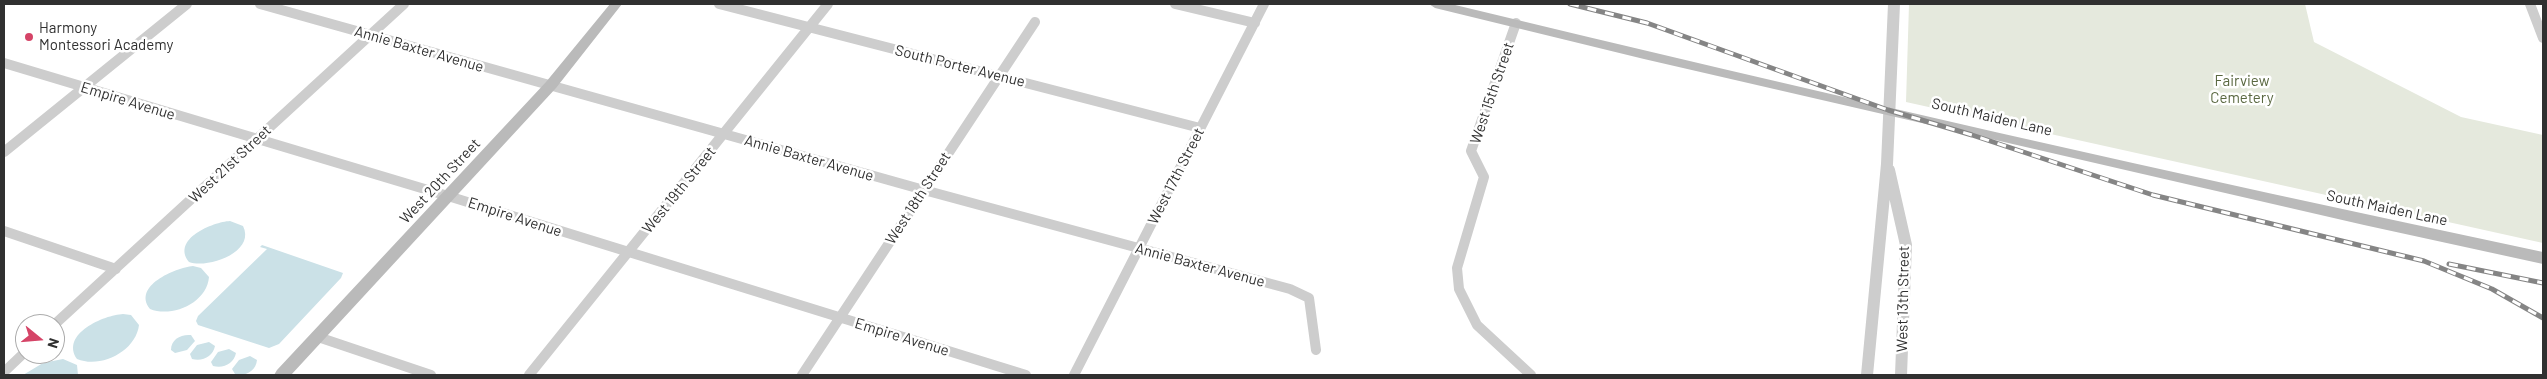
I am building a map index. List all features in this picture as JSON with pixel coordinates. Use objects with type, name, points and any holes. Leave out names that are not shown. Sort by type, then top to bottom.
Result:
[{"type":"main road","name":"West 20th Street","points":[[282,375],[550,85],[616,4]]},
{"type":"main road","name":"South Maiden Lane","points":[[1435,4],[2364,220],[2543,258]]},
{"type":"street","points":[[4,152],[187,4]]},
{"type":"street","name":"Annie Baxter Avenue","points":[[260,4],[1302,294],[1308,298],[1311,307],[1316,350]]},
{"type":"street","name":"West 21st Street","points":[[65,315],[404,4]]},
{"type":"street","name":"South Porter Avenue","points":[[719,4],[1200,128]]},
{"type":"street","name":"West 19th Street","points":[[529,375],[828,4]]},
{"type":"street","points":[[1175,4],[1255,23]]},
{"type":"street","name":"West 17th Street","points":[[1074,375],[1264,4]]},
{"type":"street","name":"West 13th Street","points":[[1867,375],[1887,164],[1894,4]]},
{"type":"street","points":[[2530,4],[2543,38]]},
{"type":"street","name":"West 18th Street","points":[[802,375],[1035,22]]},
{"type":"street","name":"West 15th Street","points":[[1516,23],[1471,151],[1484,177],[1457,268],[1459,289],[1470,314],[1487,336],[1531,375]]},
{"type":"street","name":"Empire Avenue","points":[[4,63],[448,196],[1026,375]]},
{"type":"street","name":"West 13th Street","points":[[1887,164],[1906,246],[1906,299],[1901,375]]},
{"type":"street","points":[[4,230],[116,269]]},
{"type":"street","points":[[318,337],[431,375]]},
{"type":"street","points":[[4,372],[15,362]]},
{"type":"green space","name":"Fairview Cemetery","points":[[1909,4],[2305,4],[2314,42],[2461,117],[2543,135],[2543,243],[1906,102]]},
{"type":"water","points":[[230,221],[243,226],[245,235],[243,244],[237,251],[218,261],[197,264],[189,262],[185,254],[185,246],[196,233],[205,228]]},
{"type":"water","points":[[262,245],[343,273],[341,278],[279,344],[269,348],[198,325],[196,321],[198,316],[267,249],[260,247]]},
{"type":"water","points":[[193,266],[201,268],[209,277],[207,286],[195,301],[178,310],[159,311],[150,309],[146,301],[147,293],[151,286],[167,274]]},
{"type":"water","points":[[123,314],[131,315],[139,325],[131,343],[124,350],[116,356],[96,362],[77,359],[73,350],[74,342],[79,334],[96,322]]},
{"type":"water","points":[[191,335],[195,341],[187,350],[175,353],[171,350],[171,346],[177,338]]},
{"type":"water","points":[[209,342],[215,346],[210,355],[200,360],[192,359],[190,354],[197,345]]},
{"type":"water","points":[[229,349],[236,353],[233,360],[225,366],[213,366],[211,362],[218,352]]},
{"type":"water","points":[[250,356],[257,360],[255,367],[246,374],[235,374],[232,369],[239,360]]},
{"type":"water","points":[[65,360],[77,365],[78,375],[23,375],[41,364],[65,364]]},
{"type":"railway","points":[[1570,4],[1647,23],[1888,110],[1972,135],[2153,195],[2424,261],[2492,289],[2543,318]]},
{"type":"railway","points":[[2449,264],[2543,283]]},
{"type":"place","name":"Harmony Montessori Academy","points":[[29,37]]}]
